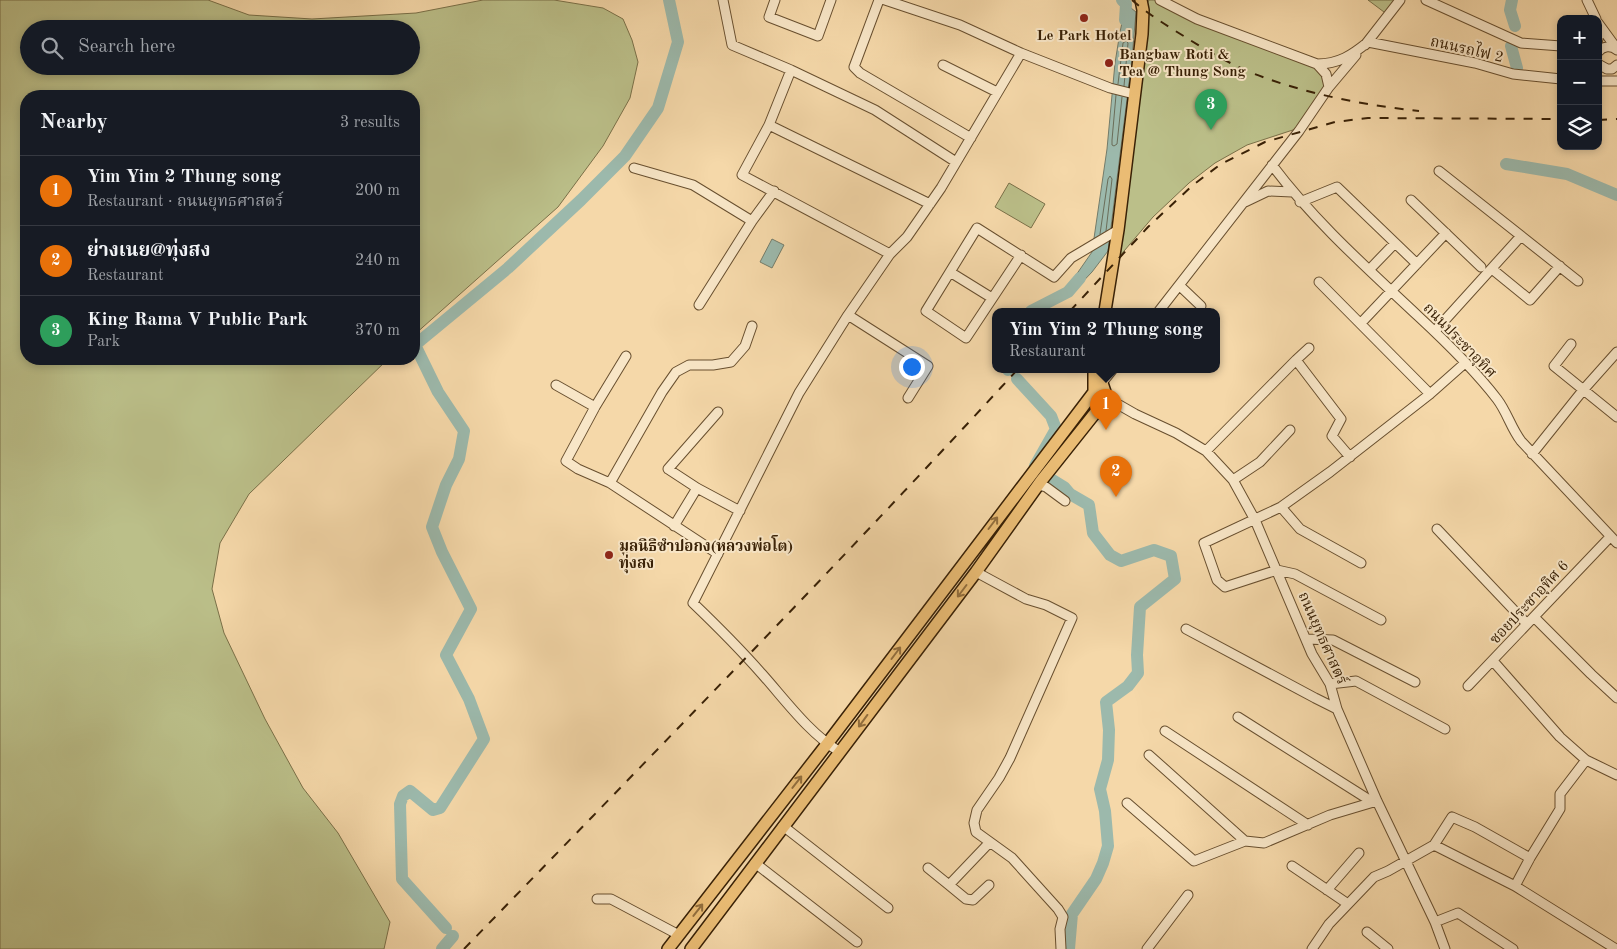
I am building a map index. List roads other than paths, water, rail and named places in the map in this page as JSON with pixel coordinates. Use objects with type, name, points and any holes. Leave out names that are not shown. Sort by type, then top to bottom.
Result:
[{"type":"main road","points":[[1105,308],[1131,94],[1142,34],[1144,3]]},
{"type":"main road","points":[[1079,412],[1087,384],[1094,373]]},
{"type":"main road","points":[[671,948],[1002,512],[1038,479],[1063,452],[1107,398],[1098,388],[1097,373]]},
{"type":"main road","points":[[690,949],[976,572],[1038,479],[1055,443],[1098,388]]},
{"type":"street","points":[[723,0],[732,45],[791,70],[875,110],[956,162]]},
{"type":"street","points":[[776,0],[769,17],[818,36],[831,0]]},
{"type":"street","points":[[879,0],[854,67],[860,73],[971,138]]},
{"type":"street","points":[[885,0],[960,25],[1022,53],[1110,88],[1131,94]]},
{"type":"street","points":[[1160,0],[1178,11],[1197,19],[1317,64],[1328,64],[1344,59],[1368,42]]},
{"type":"street","points":[[1165,0],[1178,11]]},
{"type":"street","points":[[1162,308],[1310,116],[1328,87],[1368,42],[1400,0]]},
{"type":"street","points":[[1426,0],[1521,43],[1557,46]]},
{"type":"street","points":[[1587,0],[1594,15]]},
{"type":"street","points":[[1602,27],[1614,38],[1617,50]]},
{"type":"street","name":"ถนนรถไฟ 2","points":[[1368,42],[1475,63],[1513,74],[1557,79]]},
{"type":"street","points":[[1602,49],[1608,46],[1617,50]]},
{"type":"street","points":[[840,752],[827,744],[728,636],[692,603],[799,393],[848,315],[890,254],[907,237],[930,204],[1022,53]]},
{"type":"street","points":[[1317,64],[1326,74],[1328,87]]},
{"type":"street","points":[[943,65],[997,92]]},
{"type":"street","points":[[1602,68],[1607,70],[1617,66]]},
{"type":"street","points":[[791,70],[769,125],[742,175],[890,254]]},
{"type":"street","points":[[1602,81],[1617,82]]},
{"type":"street","points":[[769,125],[930,204]]},
{"type":"street","name":"ถนนประชาอุทิศ","points":[[1272,165],[1300,202],[1435,331],[1465,363],[1496,398],[1506,412],[1513,431],[1532,454],[1614,540]]},
{"type":"street","points":[[634,168],[693,185],[752,221]]},
{"type":"street","points":[[1439,171],[1578,281]]},
{"type":"street","points":[[1300,202],[1337,187],[1417,264]]},
{"type":"street","points":[[699,305],[752,221],[774,191]]},
{"type":"street","points":[[1242,204],[1268,191],[1292,192]]},
{"type":"street","points":[[1411,200],[1481,267]]},
{"type":"street","points":[[1021,255],[966,338],[926,311],[978,228],[1021,255],[1054,277],[1071,258],[1116,232]]},
{"type":"street","points":[[1361,323],[1446,233]]},
{"type":"street","points":[[1435,331],[1521,236]]},
{"type":"street","points":[[1369,270],[1395,243]]},
{"type":"street","points":[[1492,269],[1530,300],[1560,266]]},
{"type":"street","points":[[950,272],[992,298]]},
{"type":"street","points":[[1319,282],[1430,394]]},
{"type":"street","points":[[1180,286],[1201,306]]},
{"type":"street","points":[[848,315],[928,366],[908,398]]},
{"type":"street","points":[[610,483],[662,392],[676,372],[689,365],[713,365],[731,362],[745,346],[752,326]]},
{"type":"street","points":[[1571,344],[1554,366],[1617,417]]},
{"type":"street","points":[[1206,450],[1309,348]]},
{"type":"street","points":[[1532,454],[1584,389],[1617,352]]},
{"type":"street","points":[[626,356],[595,407],[566,461],[578,469],[610,483],[718,554]]},
{"type":"street","points":[[1296,360],[1341,419],[1332,436],[1350,457]]},
{"type":"street","points":[[1380,620],[1295,574],[1277,570],[1225,586],[1217,580],[1204,543],[1281,507],[1350,457],[1430,394],[1465,363]]},
{"type":"street","points":[[1098,388],[1110,373]]},
{"type":"street","points":[[556,385],[595,407]]},
{"type":"street","name":"ถนนยุทธศาสตร์","points":[[1107,398],[1206,450],[1233,480],[1255,520],[1312,654],[1330,684],[1337,708],[1374,801],[1435,922],[1445,949]]},
{"type":"street","points":[[718,412],[668,469],[697,488],[740,511]]},
{"type":"street","points":[[1233,480],[1260,462],[1290,430]]},
{"type":"street","points":[[1038,479],[1065,501]]},
{"type":"street","points":[[674,526],[697,488]]},
{"type":"street","points":[[1281,507],[1300,529],[1361,563]]},
{"type":"street","points":[[1437,529],[1527,624]]},
{"type":"street","name":"ซอยประชาอุทิศ 6","points":[[1468,686],[1534,617],[1614,540]]},
{"type":"street","points":[[976,572],[1026,599],[1046,605],[1072,618],[1010,758],[977,810],[974,823],[976,832],[1012,858],[1058,909],[1063,917],[1060,929],[1061,949]]},
{"type":"street","points":[[1534,617],[1617,698]]},
{"type":"street","points":[[1186,629],[1337,708]]},
{"type":"street","points":[[1307,639],[1333,640],[1415,682]]},
{"type":"street","points":[[1493,661],[1560,737],[1586,760],[1617,775]]},
{"type":"street","points":[[1330,684],[1356,682],[1445,729]]},
{"type":"street","points":[[1238,717],[1374,801]]},
{"type":"street","points":[[1165,731],[1308,825]]},
{"type":"street","points":[[1149,755],[1245,841]]},
{"type":"street","points":[[1515,886],[1560,809],[1560,794],[1586,760]]},
{"type":"street","points":[[1127,803],[1194,860],[1245,841],[1264,843],[1330,815],[1374,801]]},
{"type":"street","points":[[1312,949],[1329,924],[1374,877],[1434,845],[1452,817],[1475,827],[1530,858]]},
{"type":"street","points":[[783,826],[888,908]]},
{"type":"street","points":[[949,885],[990,842]]},
{"type":"street","points":[[1434,845],[1515,886],[1616,949]]},
{"type":"street","points":[[1326,890],[1359,853]]},
{"type":"street","points":[[755,863],[856,942]]},
{"type":"street","points":[[1292,866],[1348,904]]},
{"type":"street","points":[[928,868],[966,899],[973,900],[989,885]]},
{"type":"street","points":[[1147,949],[1188,895]]},
{"type":"street","points":[[597,898],[611,899],[679,935]]},
{"type":"street","points":[[1435,922],[1458,914],[1513,949]]},
{"type":"street","points":[[1367,932],[1388,949]]},
{"type":"water","points":[[1126,4],[1136,12],[1108,251],[1092,272],[1072,293],[1067,288],[1092,252],[1107,149],[1115,63]]},
{"type":"water","points":[[772,239],[784,245],[772,268],[760,262]]},
{"type":"waterway","points":[[420,341],[508,268],[625,156],[658,108],[678,42],[669,0]]},
{"type":"waterway","points":[[1122,0],[1126,4],[1125,20]]},
{"type":"waterway","points":[[1512,0],[1510,10],[1515,26]]},
{"type":"waterway","points":[[1511,46],[1517,68]]},
{"type":"waterway","points":[[1506,164],[1567,174],[1617,195]]},
{"type":"waterway","points":[[1037,308],[1068,292],[1080,278]]},
{"type":"waterway","points":[[420,355],[438,392],[464,431],[459,459],[446,485],[432,527],[442,552],[471,609],[446,655],[469,699],[484,739],[440,808],[433,810],[410,791],[403,796],[400,804],[402,879],[446,928]]},
{"type":"waterway","points":[[1017,379],[1051,416],[1056,429],[1035,466],[1064,487],[1070,494],[1089,505],[1093,533],[1110,555],[1121,561],[1154,550],[1171,556],[1175,579],[1140,607],[1137,655],[1138,673],[1128,686],[1106,702],[1109,730],[1108,760],[1100,789],[1105,811],[1108,846],[1096,879],[1072,914],[1069,949]]},
{"type":"waterway","points":[[442,949],[453,936]]},
{"type":"railway","points":[[1132,0],[1156,18],[1199,45],[1252,73],[1293,87],[1335,98],[1419,111]]},
{"type":"railway","points":[[1073,308],[1148,227],[1193,185],[1221,164],[1265,142],[1335,122],[1368,118],[1557,119]]},
{"type":"railway","points":[[1602,120],[1617,119]]},
{"type":"railway","points":[[464,949],[812,588],[1014,373]]},
{"type":"place","name":"Le Park Hotel","points":[[1084,18]]},
{"type":"place","name":"Bangbaw Roti & Tea @ Thung Song","points":[[1109,63]]},
{"type":"place","name":"King Rama V Public Park","points":[[1211,130]]},
{"type":"place","name":"Yim Yim 2 Thung song","points":[[1106,430]]},
{"type":"place","name":"ย่างเนย@ทุ่งสง","points":[[1116,497]]},
{"type":"place","name":"มูลนิธิซำปอกง(หลวงพ่อโต) ทุ่งสง","points":[[609,555]]}]
